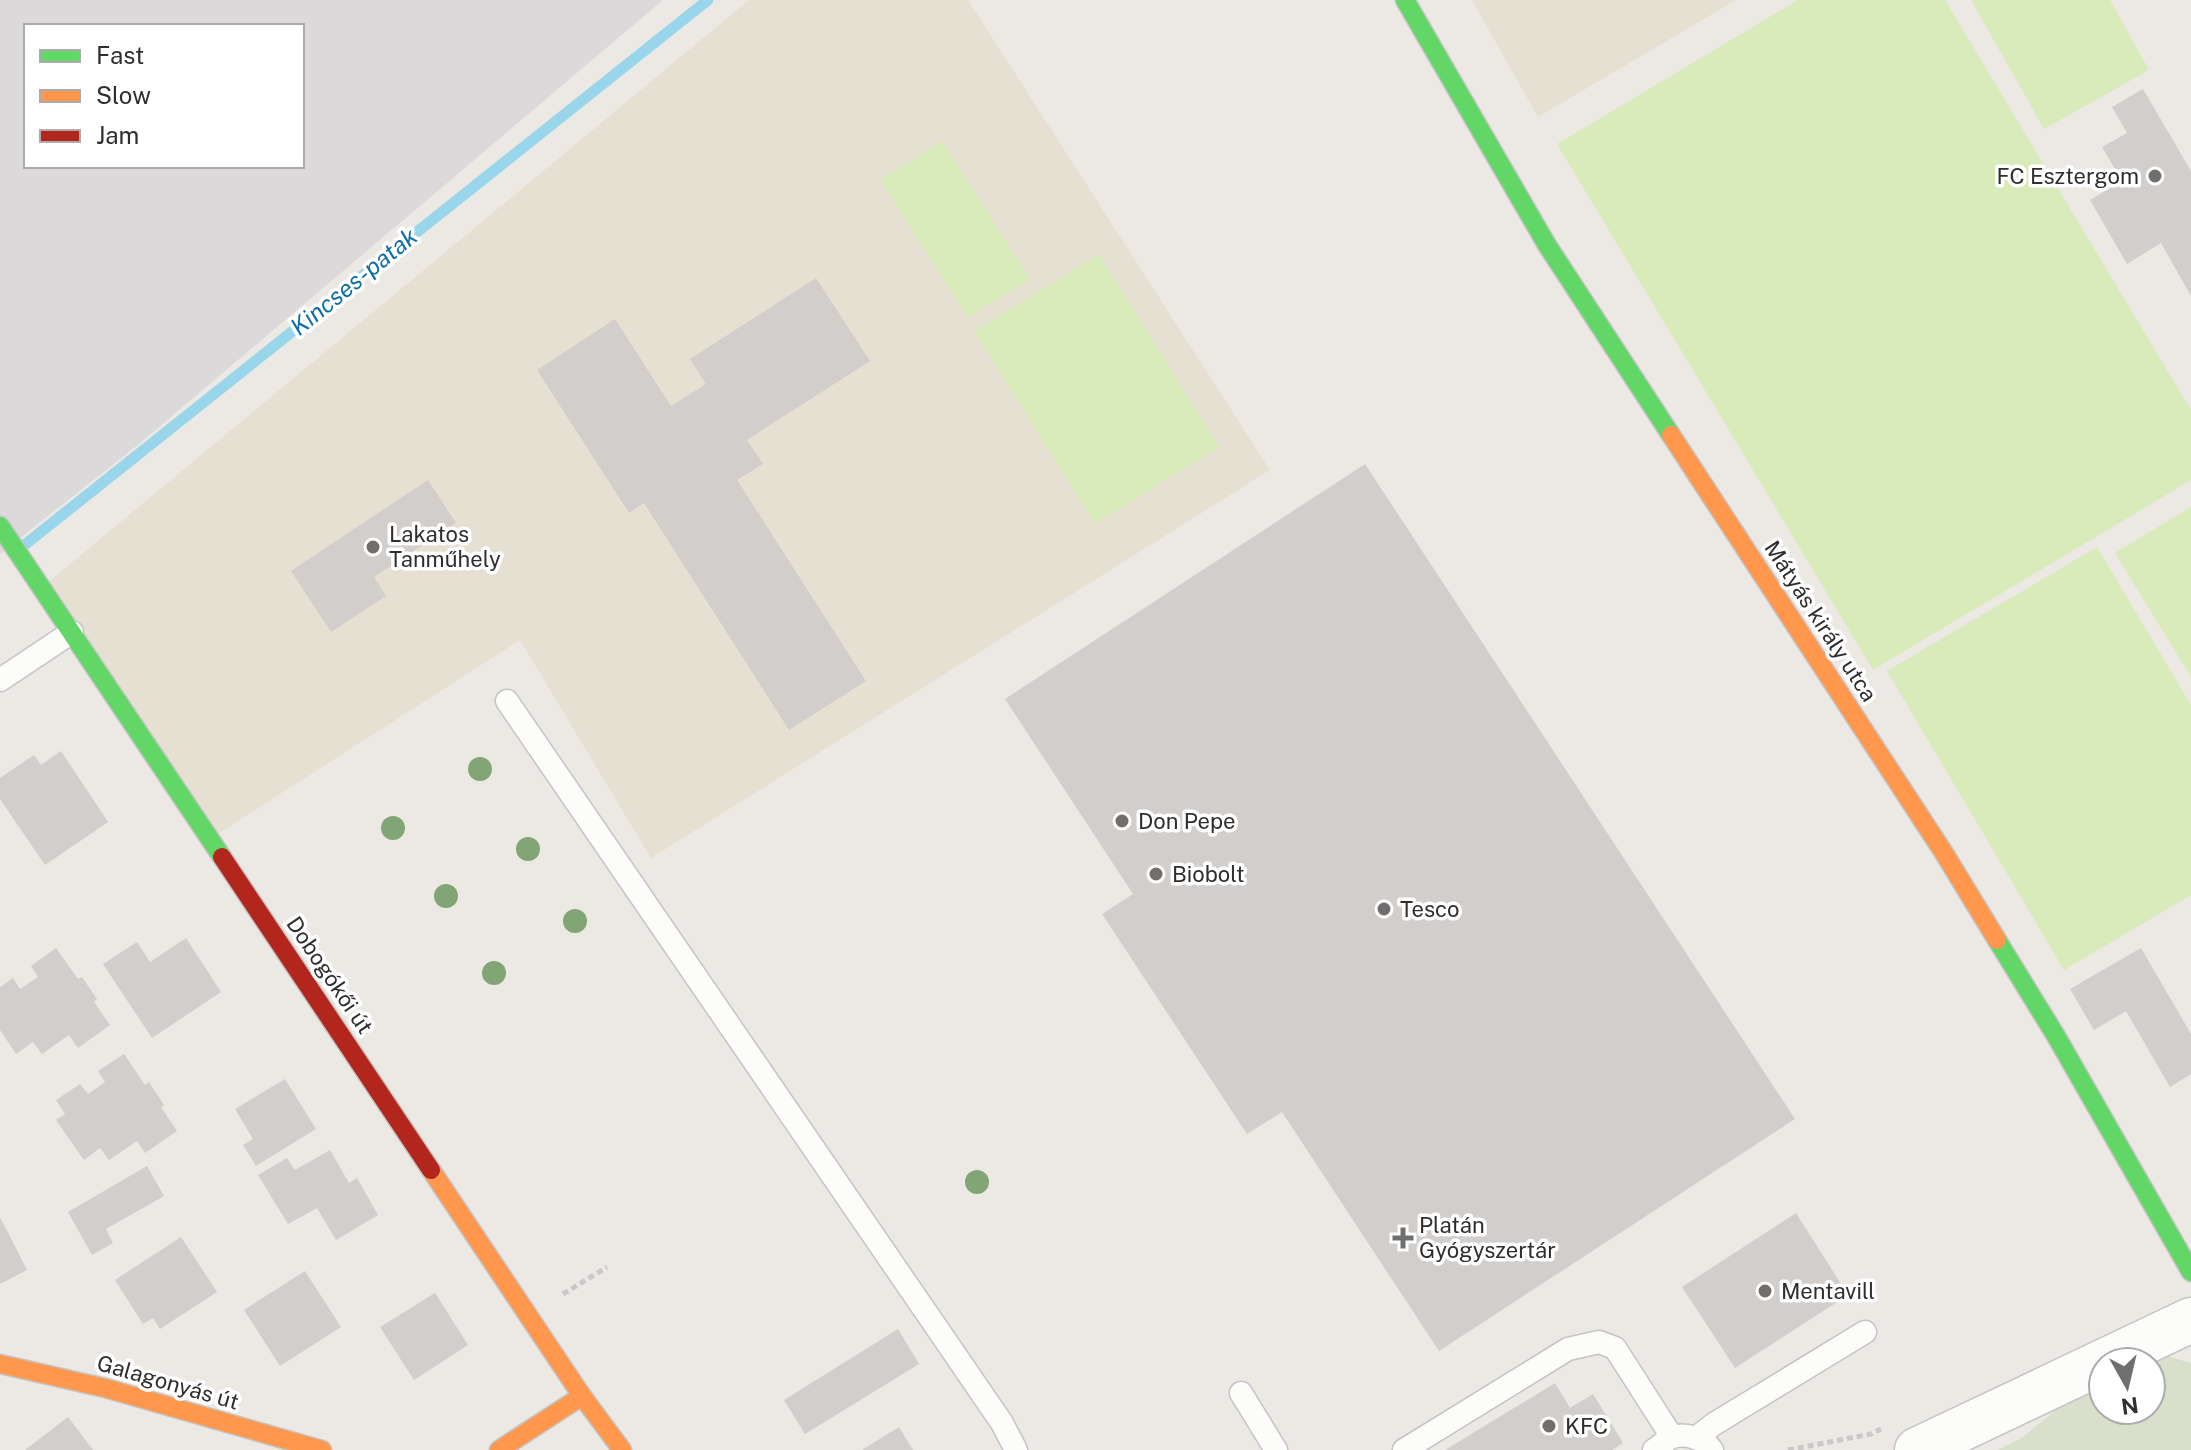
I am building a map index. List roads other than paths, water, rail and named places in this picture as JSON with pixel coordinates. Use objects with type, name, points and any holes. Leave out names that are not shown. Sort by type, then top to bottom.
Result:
[{"type":"street","name":"Mátyás király utca","points":[[1405,0],[1547,245],[1944,853],[2056,1036],[2191,1272]]},
{"type":"street","name":"Dobogókői út","points":[[0,526],[582,1396],[622,1450]]},
{"type":"street","points":[[1917,1450],[2191,1320]]},
{"type":"street","name":"Galagonyás út","points":[[0,1364],[105,1388],[322,1450]]},
{"type":"street","points":[[499,1450],[582,1396]]},
{"type":"lane","points":[[0,680],[72,632]]},
{"type":"lane","points":[[507,701],[1002,1423],[1016,1450]]},
{"type":"lane","points":[[1404,1450],[1568,1349],[1599,1342],[1615,1348],[1663,1444],[1704,1444],[1714,1424],[1865,1332]]},
{"type":"lane","points":[[1241,1393],[1276,1450]]},
{"type":"waterway","name":"Kincses-patak","points":[[22,547],[708,0]]},
{"type":"place","name":"FC Esztergom","points":[[2155,176]]},
{"type":"place","name":"Lakatos Tanműhely","points":[[373,547]]},
{"type":"place","name":"Don Pepe","points":[[1122,821]]},
{"type":"place","name":"Biobolt","points":[[1156,874]]},
{"type":"place","name":"Tesco","points":[[1384,909]]},
{"type":"place","name":"Platán Gyógyszertár","points":[[1403,1238]]},
{"type":"place","name":"Mentavill","points":[[1765,1291]]},
{"type":"place","name":"KFC","points":[[1549,1426]]}]
